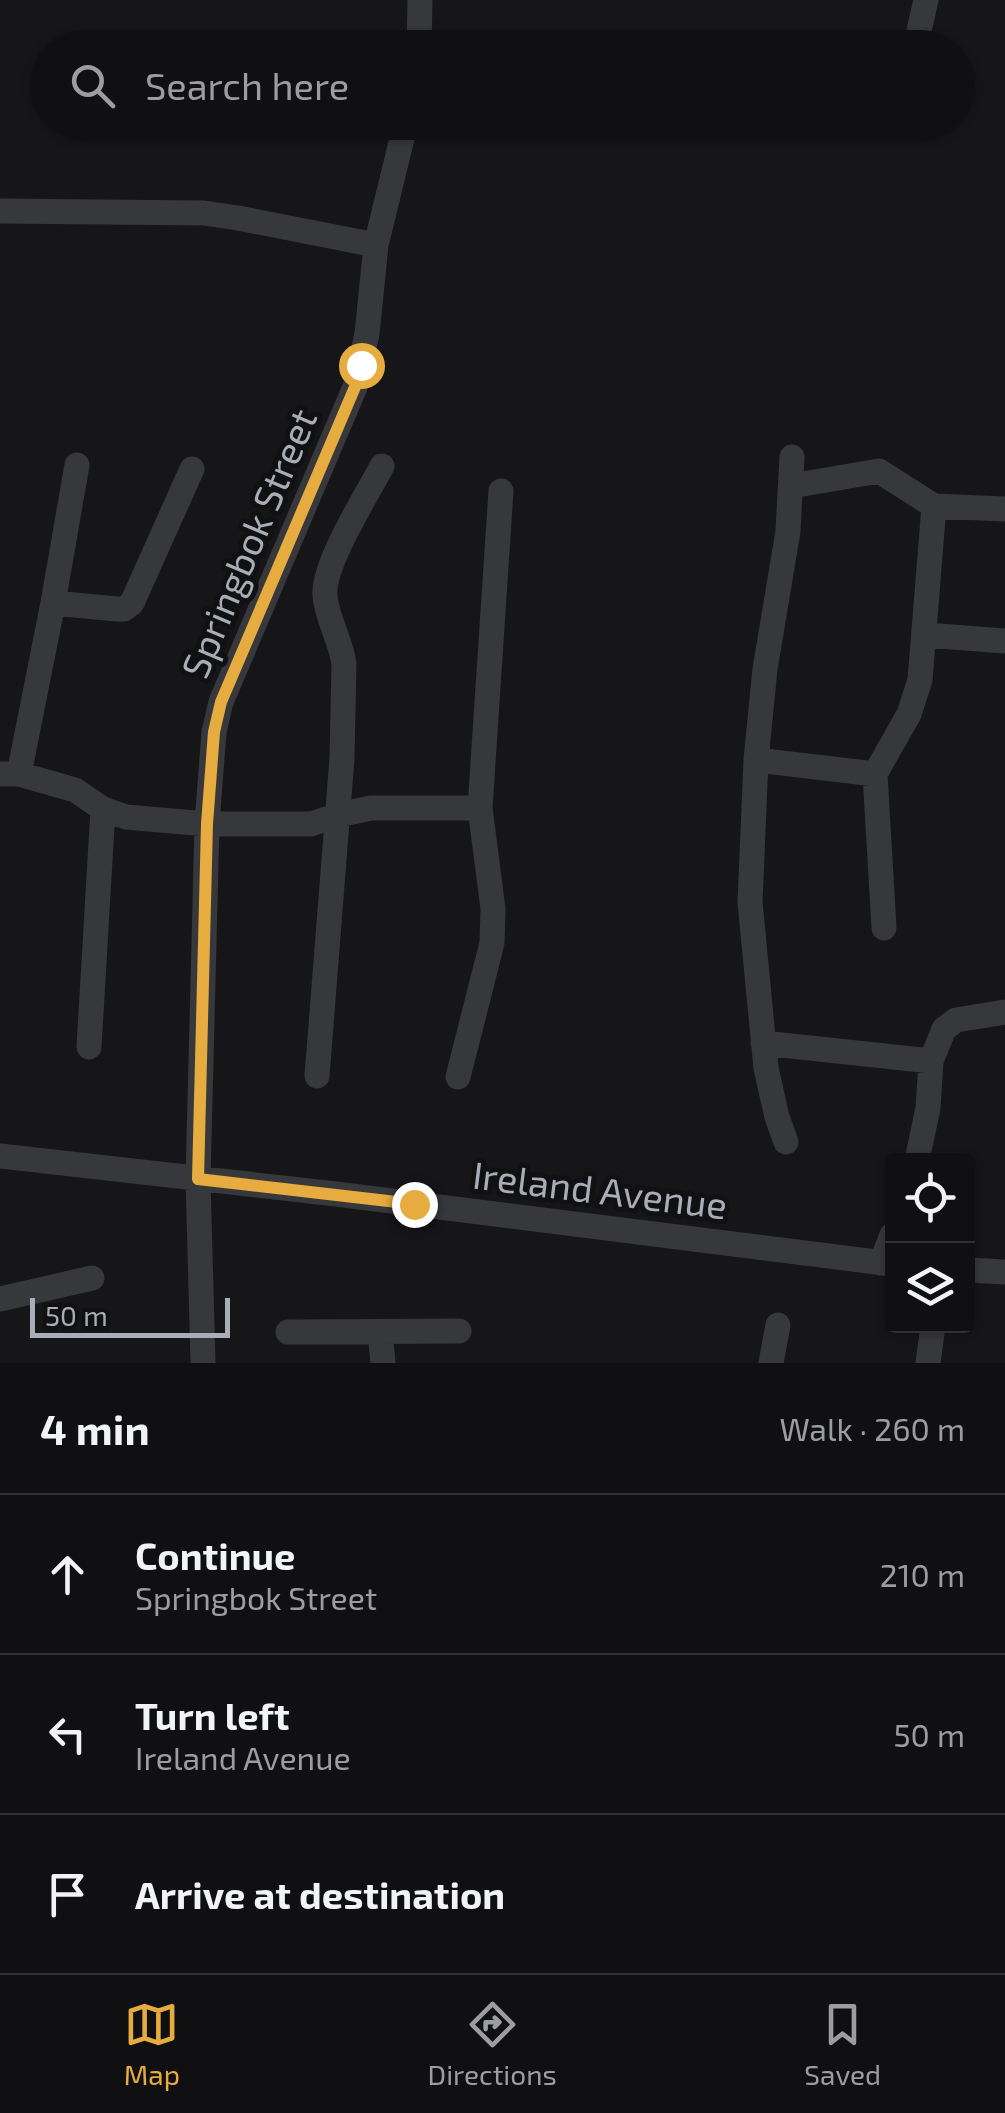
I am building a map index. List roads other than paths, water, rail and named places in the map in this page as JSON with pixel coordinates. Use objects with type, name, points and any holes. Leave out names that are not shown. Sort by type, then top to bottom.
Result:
[{"type":"street","points":[[419,30],[420,0]]},
{"type":"street","points":[[918,30],[926,0]]},
{"type":"street","name":"Springbok Street","points":[[203,1363],[198,1179],[207,824],[214,732],[221,702],[355,387],[367,334],[376,245],[402,140]]},
{"type":"street","points":[[0,211],[204,213],[376,245]]},
{"type":"street","points":[[786,1142],[770,1094],[750,902],[756,760],[765,670],[788,531],[792,457]]},
{"type":"street","points":[[77,466],[53,603],[9,774],[74,790],[103,810],[126,817],[207,824],[311,824],[371,808],[480,808]]},
{"type":"street","points":[[317,1076],[342,758],[344,664],[325,586],[334,559],[382,466]]},
{"type":"street","points":[[53,603],[128,607],[192,469]]},
{"type":"street","points":[[791,486],[880,471],[934,506],[1005,509]]},
{"type":"street","points":[[458,1077],[492,943],[493,910],[480,808],[501,491]]},
{"type":"street","points":[[884,928],[876,774],[901,730],[920,680],[934,506]]},
{"type":"street","points":[[926,635],[1005,642]]},
{"type":"street","points":[[756,760],[876,774]]},
{"type":"street","points":[[89,1047],[103,810]]},
{"type":"street","points":[[918,1153],[932,1061],[944,1029],[956,1020],[1005,1012]]},
{"type":"street","points":[[763,1043],[932,1061]]},
{"type":"street","name":"Ireland Avenue","points":[[0,1156],[885,1264]]},
{"type":"street","points":[[975,1270],[1005,1272]]},
{"type":"street","points":[[0,1298],[92,1278]]},
{"type":"street","points":[[771,1363],[778,1325]]},
{"type":"street","points":[[288,1332],[459,1332]]},
{"type":"street","points":[[380,1332],[383,1363]]},
{"type":"street","points":[[928,1363],[932,1333]]}]
